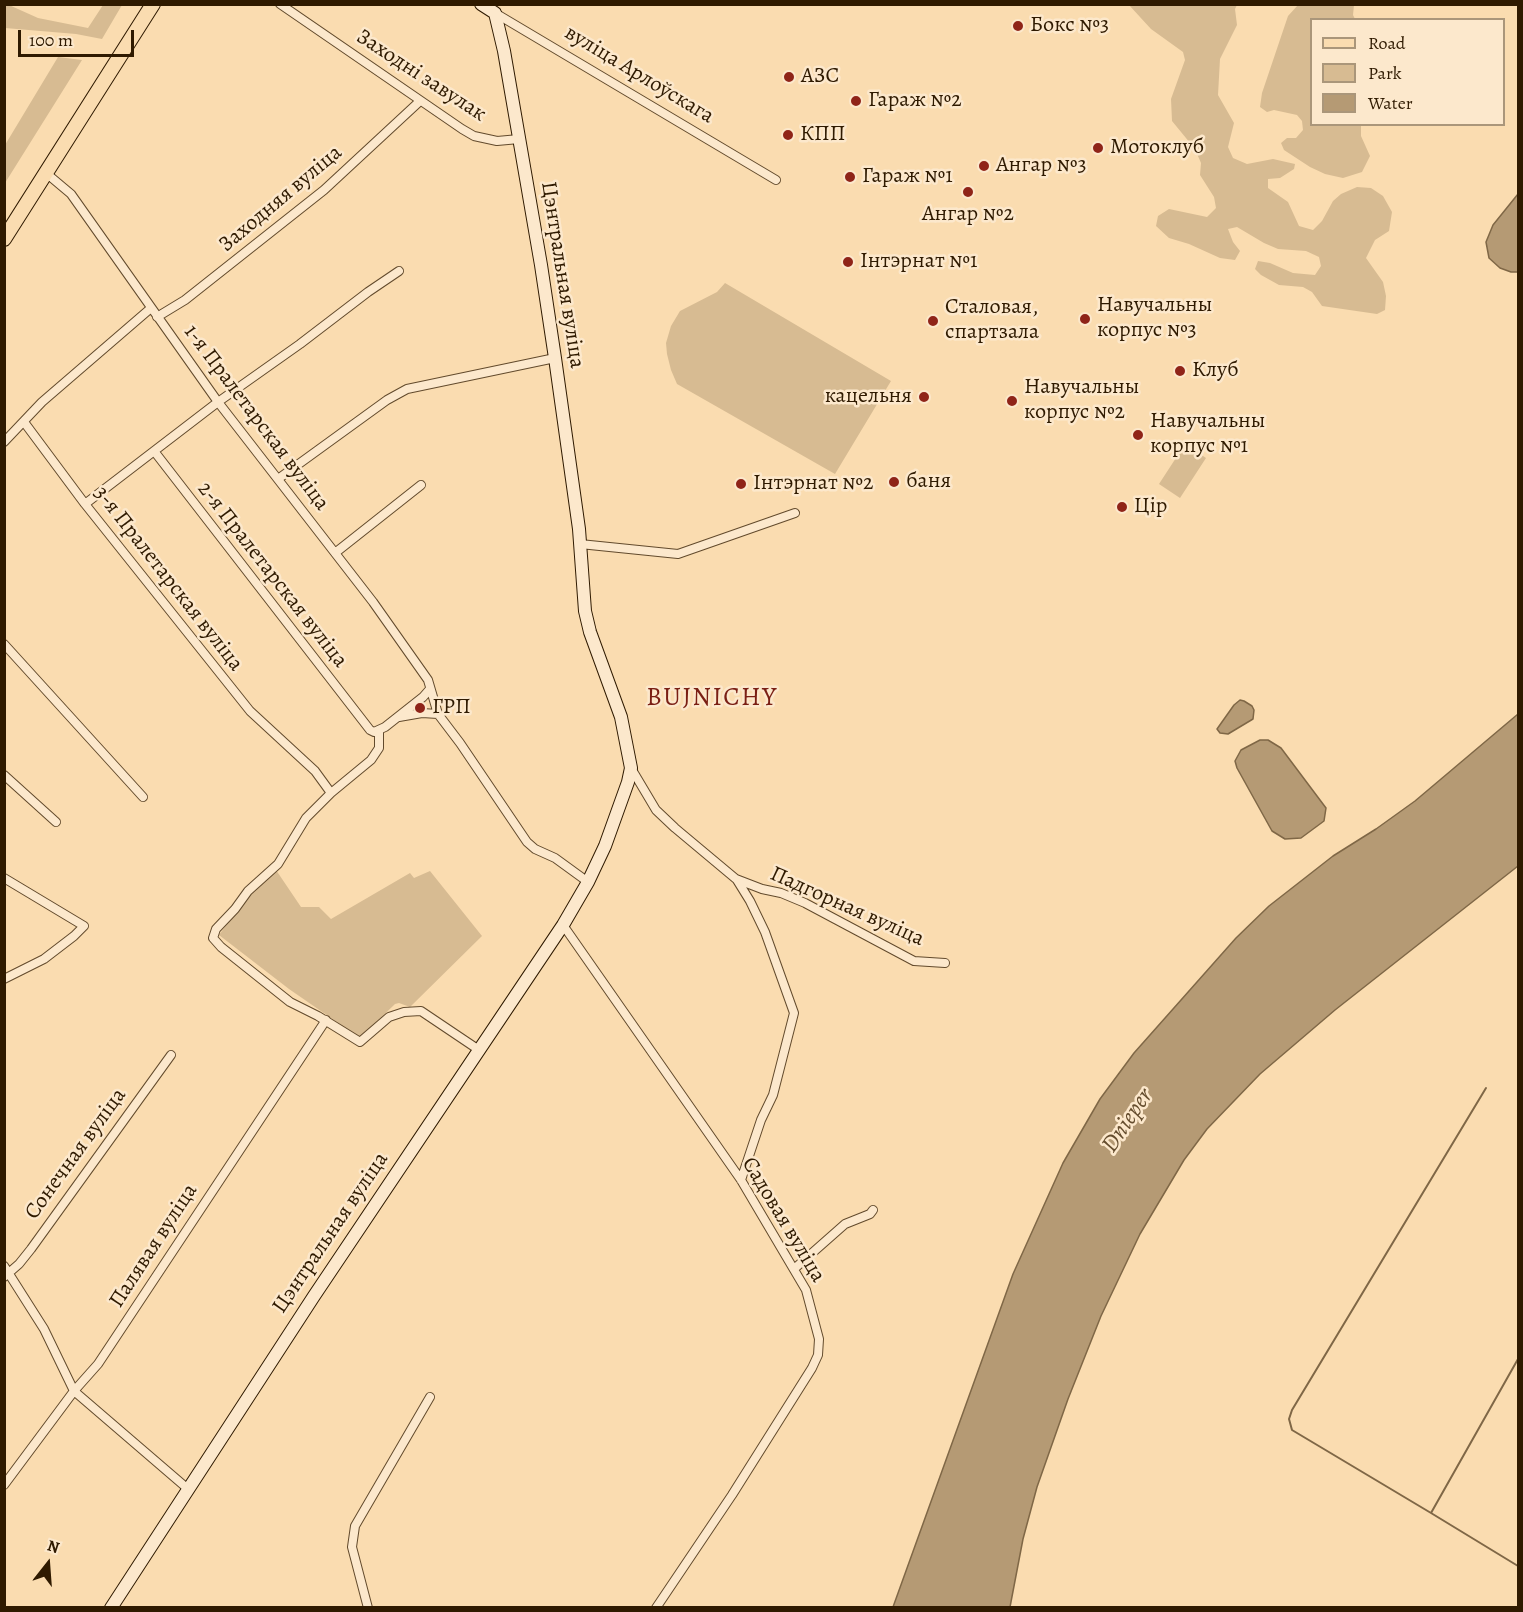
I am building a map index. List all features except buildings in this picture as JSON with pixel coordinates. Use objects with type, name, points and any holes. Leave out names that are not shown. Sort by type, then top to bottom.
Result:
[{"type":"main road","points":[[4,239],[153,4]]},
{"type":"street","name":"Заходні завулак","points":[[280,4],[474,136],[497,141],[519,138]]},
{"type":"street","name":"вуліца Арлоўскага","points":[[481,4],[776,180]]},
{"type":"street","name":"Цэнтральная вуліца","points":[[111,1608],[314,1296],[563,925],[588,882],[618,813],[631,768],[618,707],[590,632],[585,611],[580,544],[555,358],[519,138],[495,13]]},
{"type":"street","name":"Заходняя вуліца","points":[[157,317],[185,300],[324,190],[420,101]]},
{"type":"street","name":"1-я Пралетарская вуліца","points":[[46,173],[71,194],[218,402],[335,553],[428,680],[430,689]]},
{"type":"street","points":[[85,504],[218,402],[399,271]]},
{"type":"street","points":[[4,442],[47,397],[151,308]]},
{"type":"street","points":[[278,479],[407,388],[555,358]]},
{"type":"street","name":"3-я Пралетарская вуліца","points":[[24,422],[85,504],[250,711],[315,771],[331,793]]},
{"type":"street","name":"2-я Пралетарская вуліца","points":[[154,451],[362,722],[374,732],[380,730]]},
{"type":"street","points":[[335,553],[422,485]]},
{"type":"street","points":[[580,544],[678,554],[795,513]]},
{"type":"street","points":[[4,644],[143,797]]},
{"type":"street","points":[[479,1050],[421,1011],[404,1012],[389,1017],[360,1042],[326,1020],[291,1002],[221,947],[213,938],[216,928],[235,909],[248,891],[278,864],[306,818],[331,793],[371,760],[379,748],[380,730],[430,689],[438,714],[527,842],[588,882]]},
{"type":"street","points":[[396,718],[438,714]]},
{"type":"street","name":"Падгорная вуліца","points":[[631,768],[656,810],[736,879],[765,932],[794,1013],[772,1095],[741,1180]]},
{"type":"street","points":[[4,775],[56,822]]},
{"type":"street","points":[[4,878],[84,926],[44,959],[4,979]]},
{"type":"street","name":"Падгорная вуліца","points":[[736,879],[805,903],[914,961],[945,963]]},
{"type":"street","name":"Садовая вуліца","points":[[563,925],[741,1180],[809,1298],[819,1339],[818,1355],[732,1495],[656,1608]]},
{"type":"street","name":"Палявая вуліца","points":[[4,1485],[74,1391],[98,1364],[326,1020]]},
{"type":"street","name":"Сонечная вуліца","points":[[6,1272],[20,1264],[171,1055]]},
{"type":"street","points":[[794,1269],[845,1224],[870,1214],[873,1210]]},
{"type":"street","points":[[6,1272],[44,1329],[74,1391],[188,1489]]},
{"type":"street","points":[[368,1608],[352,1547],[355,1526],[430,1397]]},
{"type":"green space","points":[[4,5],[38,18],[88,28],[103,5],[122,5],[102,39],[76,34],[5,28]]},
{"type":"green space","points":[[1129,5],[1237,5],[1235,9],[1237,25],[1220,59],[1218,95],[1234,123],[1228,147],[1233,158],[1247,164],[1273,159],[1295,164],[1294,169],[1280,178],[1268,179],[1268,188],[1288,202],[1299,226],[1313,230],[1322,221],[1333,201],[1341,194],[1357,187],[1371,188],[1383,196],[1392,212],[1389,231],[1375,240],[1366,258],[1383,282],[1386,296],[1385,310],[1377,314],[1322,306],[1312,292],[1303,287],[1279,285],[1255,269],[1258,261],[1270,263],[1293,273],[1315,275],[1321,266],[1319,257],[1306,251],[1278,249],[1237,227],[1228,229],[1233,242],[1240,251],[1235,260],[1220,258],[1169,238],[1156,226],[1158,216],[1169,209],[1207,217],[1216,208],[1214,197],[1200,175],[1201,163],[1195,149],[1172,121],[1171,99],[1185,60],[1183,52],[1151,29]]},
{"type":"green space","points":[[1298,5],[1354,5],[1354,18],[1310,18],[1310,126],[1361,126],[1361,136],[1370,156],[1362,172],[1343,178],[1325,174],[1310,167],[1284,150],[1281,143],[1287,138],[1296,138],[1303,130],[1302,121],[1297,115],[1274,110],[1267,112],[1260,107],[1262,93],[1288,16]]},
{"type":"green space","points":[[58,57],[82,60],[5,183],[5,145]]},
{"type":"green space","points":[[725,283],[891,381],[835,474],[677,384],[667,354],[666,343],[671,326],[680,311],[717,292]]},
{"type":"green space","points":[[1185,444],[1206,458],[1180,498],[1159,484]]},
{"type":"green space","points":[[276,870],[301,907],[319,907],[331,919],[410,873],[414,878],[430,871],[482,936],[410,1007],[395,1004],[360,1038],[289,989],[219,935],[254,888]]},
{"type":"water","points":[[1518,194],[1518,272],[1511,272],[1500,268],[1489,258],[1486,242],[1493,225]]},
{"type":"water","points":[[1240,700],[1252,706],[1253,719],[1228,734],[1220,733],[1217,729]]},
{"type":"water","name":"Dnieper","points":[[1518,714],[1518,866],[1335,1010],[1260,1074],[1207,1129],[1184,1160],[1140,1234],[1101,1316],[1068,1399],[1037,1487],[1023,1539],[1010,1607],[893,1607],[1013,1274],[1063,1163],[1100,1099],[1134,1053],[1236,938],[1269,906],[1333,856],[1415,801]]},
{"type":"water","points":[[1260,740],[1268,740],[1281,748],[1326,808],[1324,821],[1301,838],[1285,839],[1272,831],[1237,768],[1235,761],[1241,750]]},
{"type":"waterway","points":[[1431,1513],[1292,1430],[1289,1419],[1292,1410],[1486,1088]]},
{"type":"waterway","points":[[1518,1359],[1431,1513],[1518,1566]]},
{"type":"place","name":"Бокс №3","points":[[1018,26]]},
{"type":"place","name":"АЗС","points":[[789,77]]},
{"type":"place","name":"Гараж №2","points":[[856,101]]},
{"type":"place","name":"КПП","points":[[788,135]]},
{"type":"place","name":"Мотоклуб","points":[[1098,148]]},
{"type":"place","name":"Ангар №3","points":[[984,166]]},
{"type":"place","name":"Гараж №1","points":[[850,177]]},
{"type":"place","name":"Ангар №2","points":[[968,192]]},
{"type":"place","name":"Інтэрнат №1","points":[[848,262]]},
{"type":"place","name":"Навучальны корпус №3","points":[[1085,319]]},
{"type":"place","name":"Сталовая, спартзала","points":[[933,321]]},
{"type":"place","name":"Клуб","points":[[1180,371]]},
{"type":"place","name":"кацельня","points":[[924,397]]},
{"type":"place","name":"Навучальны корпус №2","points":[[1012,401]]},
{"type":"place","name":"Навучальны корпус №1","points":[[1138,435]]},
{"type":"place","name":"баня","points":[[894,482]]},
{"type":"place","name":"Інтэрнат №2","points":[[741,484]]},
{"type":"place","name":"Цір","points":[[1122,507]]},
{"type":"place","name":"ГРП","points":[[420,708]]},
{"type":"district","name":"BUJNICHY","points":[[712,699]]}]
